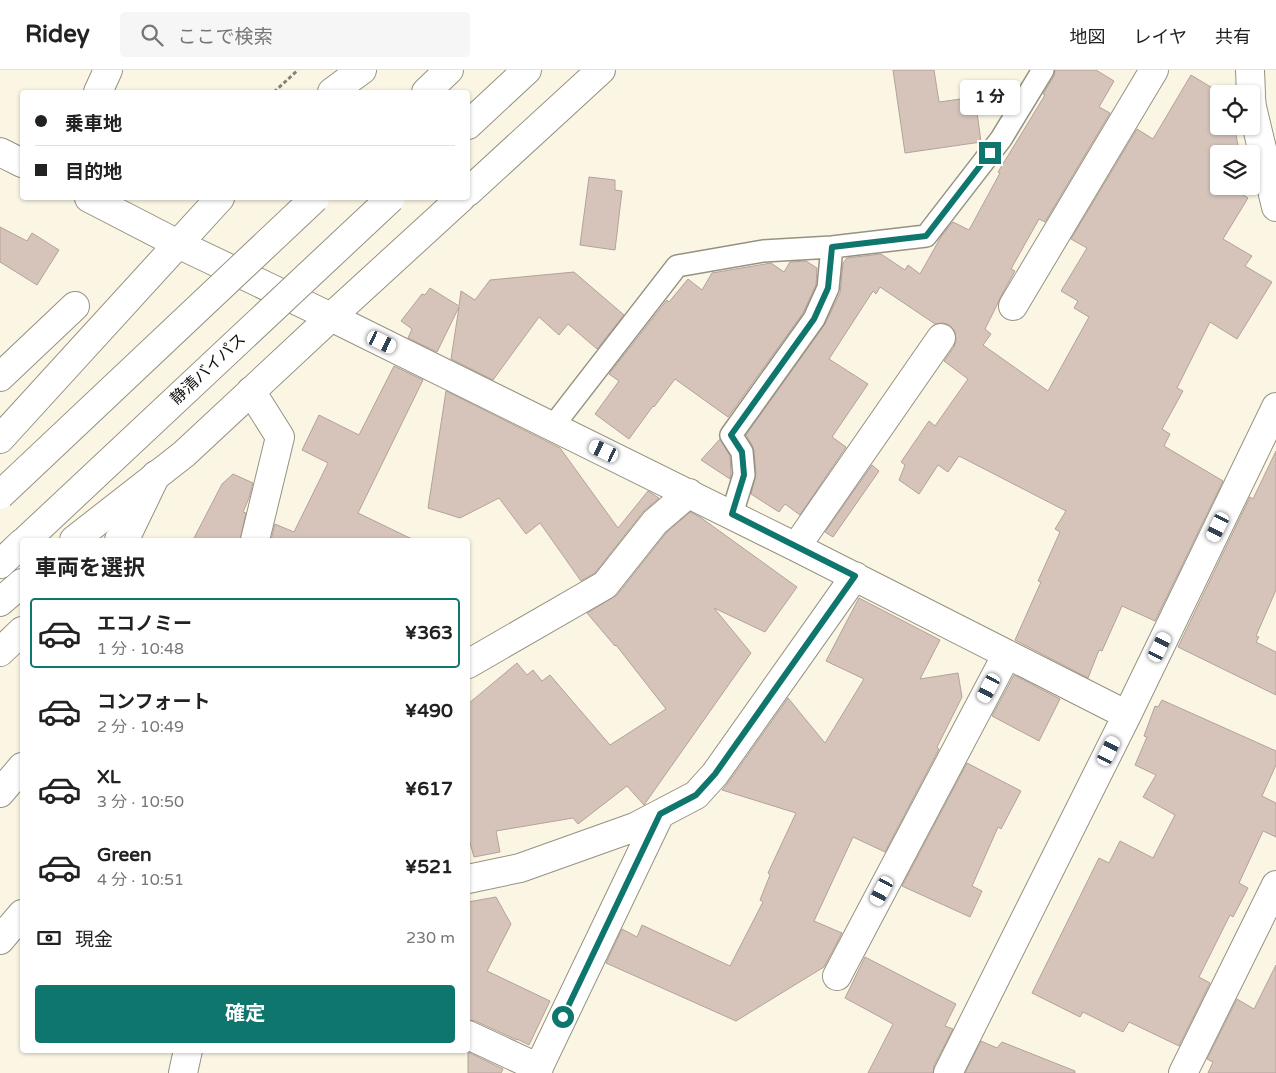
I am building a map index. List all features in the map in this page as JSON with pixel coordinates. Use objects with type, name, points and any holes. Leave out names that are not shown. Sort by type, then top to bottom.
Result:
[{"type":"main road","points":[[99,90],[108,70]]},
{"type":"main road","points":[[330,90],[351,70]]},
{"type":"main road","points":[[335,90],[362,70]]},
{"type":"main road","points":[[428,90],[450,70]]},
{"type":"main road","points":[[470,123],[527,70]]},
{"type":"main road","points":[[470,190],[601,70]]},
{"type":"main road","points":[[1013,306],[1154,70]]},
{"type":"main road","points":[[1250,70],[1251,85]]},
{"type":"main road","points":[[1259,135],[1276,207]]},
{"type":"main road","points":[[0,152],[20,162]]},
{"type":"main road","points":[[93,200],[178,244],[732,514],[1127,715]]},
{"type":"main road","points":[[0,439],[218,200]]},
{"type":"main road","points":[[0,495],[313,200]]},
{"type":"main road","name":"静清バイパス","points":[[28,538],[389,200]]},
{"type":"main road","points":[[77,538],[184,454],[459,200]]},
{"type":"main road","points":[[0,376],[75,306]]},
{"type":"main road","points":[[796,547],[941,338]]},
{"type":"main road","points":[[251,391],[280,437],[255,538]]},
{"type":"main road","points":[[948,1073],[1127,715],[1276,407]]},
{"type":"main road","points":[[122,538],[129,531],[156,475]]},
{"type":"main road","points":[[470,663],[605,585],[654,522],[689,493]]},
{"type":"main road","points":[[0,564],[20,545]]},
{"type":"main road","points":[[470,879],[520,868],[635,827],[696,795],[715,774],[855,576]]},
{"type":"main road","points":[[0,602],[20,585]]},
{"type":"main road","points":[[0,652],[20,633]]},
{"type":"main road","points":[[837,976],[1007,654]]},
{"type":"main road","points":[[0,793],[20,769]]},
{"type":"main road","points":[[470,1036],[538,1070],[660,814]]},
{"type":"main road","points":[[1183,1073],[1276,885]]},
{"type":"main road","points":[[0,940],[20,916]]},
{"type":"main road","points":[[183,1073],[187,1053]]},
{"type":"lane","points":[[552,426],[677,266],[763,251],[832,247],[926,236],[1001,139],[1043,70]]},
{"type":"lane","points":[[732,514],[744,475],[742,452],[731,435],[814,319],[828,288],[832,247]]},
{"type":"path","points":[[276,90],[298,70]]},
{"type":"building","points":[[893,70],[934,70],[939,102],[975,97],[981,142],[905,153]]},
{"type":"building","points":[[1055,70],[1096,70],[1114,81],[1099,107],[1110,113],[1045,222],[1039,219],[1011,269],[1015,271],[985,329],[991,334],[983,345],[1048,391],[1089,317],[1074,308],[1078,301],[1061,291],[1087,248],[1071,239],[1137,129],[1153,139],[1191,75],[1210,87],[1210,135],[1236,135],[1238,145],[1210,145],[1210,195],[1243,195],[1248,198],[1223,239],[1252,256],[1245,266],[1272,282],[1237,339],[1210,322],[1177,388],[1183,391],[1162,429],[1170,434],[1164,446],[1223,481],[1155,621],[1122,606],[1102,651],[1099,650],[1088,678],[1015,640],[1041,582],[1038,581],[1060,532],[1055,529],[1066,511],[959,456],[948,472],[938,465],[919,494],[899,480],[905,465],[901,462],[929,421],[935,426],[968,379],[944,361],[954,347],[956,340],[955,332],[950,325],[943,323],[935,324],[880,287],[876,294],[873,291],[829,359],[868,384],[832,437],[846,447],[800,515],[785,504],[779,512],[751,494],[756,474],[754,451],[746,435],[825,324],[840,293],[843,263],[847,258],[881,254],[905,270],[908,265],[920,274],[942,235],[953,222],[969,230],[1000,173],[998,172],[1045,95],[1043,94],[1054,76]]},
{"type":"building","points":[[589,177],[615,180],[615,190],[622,191],[615,250],[580,245]]},
{"type":"building","points":[[0,227],[27,241],[32,233],[59,250],[37,285],[0,262]]},
{"type":"building","points":[[806,261],[817,268],[816,285],[803,313],[728,417],[675,379],[629,439],[595,414],[619,381],[609,374],[667,300],[669,302],[688,279],[702,290],[712,273],[771,263],[784,272],[790,262]]},
{"type":"building","points":[[574,272],[624,315],[597,349],[568,324],[559,335],[539,317],[493,380],[451,359],[459,307],[437,352],[408,338],[412,329],[401,321],[422,294],[425,295],[430,288],[459,306],[461,291],[475,300],[490,280]]},
{"type":"building","points":[[394,366],[423,380],[358,513],[410,538],[272,538],[275,524],[294,532],[328,463],[302,450],[319,415],[359,435]]},
{"type":"building","points":[[446,391],[560,448],[618,528],[648,491],[659,498],[643,512],[595,573],[581,581],[540,523],[526,534],[499,498],[460,518],[428,508]]},
{"type":"building","points":[[720,439],[730,456],[730,479],[701,460]]},
{"type":"building","points":[[1276,451],[1276,590],[1256,636],[1259,637],[1256,642],[1276,652],[1276,695],[1178,647],[1250,497],[1253,499]]},
{"type":"building","points":[[872,465],[879,471],[833,537],[825,532]]},
{"type":"building","points":[[233,474],[253,483],[243,512],[246,513],[240,538],[194,538],[222,484]]},
{"type":"building","points":[[690,512],[700,517],[797,587],[765,632],[714,608],[751,653],[644,805],[627,786],[578,824],[573,818],[496,831],[500,852],[474,857],[470,843],[470,702],[517,663],[527,675],[533,670],[542,681],[550,675],[610,745],[666,709],[616,645],[587,613],[617,595],[666,533]]},
{"type":"building","points":[[859,598],[940,640],[920,679],[958,673],[962,697],[937,747],[939,749],[885,852],[853,837],[814,921],[842,933],[824,967],[736,1021],[606,963],[622,929],[637,937],[642,925],[730,966],[763,902],[760,900],[770,875],[768,873],[796,813],[722,790],[788,698],[825,743],[864,679],[826,661]]},
{"type":"building","points":[[1014,675],[1060,699],[1039,741],[992,716]]},
{"type":"building","points":[[1162,700],[1276,751],[1276,765],[1262,796],[1276,803],[1276,837],[1263,831],[1239,883],[1248,888],[1233,917],[1230,915],[1199,977],[1210,983],[1179,1046],[1129,1022],[1123,1032],[1083,1012],[1080,1017],[1032,993],[1099,858],[1109,863],[1120,841],[1153,858],[1175,815],[1143,797],[1156,775],[1135,765],[1147,737],[1144,736],[1155,706],[1158,707]]},
{"type":"building","points":[[967,763],[1021,791],[1001,829],[998,827],[972,886],[982,891],[970,917],[902,886]]},
{"type":"building","points":[[496,897],[511,924],[487,971],[550,1001],[529,1045],[470,1020],[470,902]]},
{"type":"building","points":[[865,957],[956,1004],[945,1026],[953,1029],[934,1066],[933,1073],[868,1073],[893,1024],[845,998]]},
{"type":"building","points":[[1276,965],[1276,1073],[1208,1073],[1213,1062],[1207,1059],[1237,999],[1254,1009]]},
{"type":"building","points":[[981,1041],[997,1048],[1002,1042],[1075,1071],[1075,1073],[965,1073]]},
{"type":"building","points":[[468,1053],[503,1069],[501,1073],[468,1073]]},
{"type":"route","points":[[563,1017],[660,814],[696,795],[715,774],[855,576],[732,514],[744,475],[742,452],[731,435],[814,319],[828,288],[832,247],[926,236],[990,153]]}]
